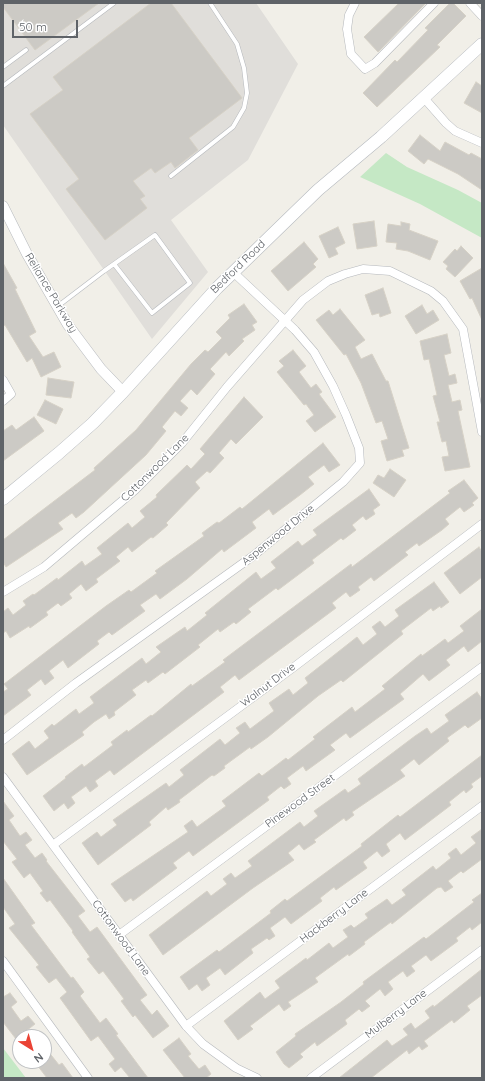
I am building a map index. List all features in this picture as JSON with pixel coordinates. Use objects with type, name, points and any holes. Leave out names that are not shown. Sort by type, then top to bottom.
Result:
[{"type":"main road","name":"Bedford Road","points":[[3,499],[60,453],[123,392],[217,288],[318,190],[424,98],[482,44]]},
{"type":"street","points":[[355,3],[349,15],[347,29],[351,54],[365,69],[375,63],[434,3]]},
{"type":"street","points":[[470,3],[482,16]]},
{"type":"street","points":[[424,98],[450,127],[482,142]]},
{"type":"street","name":"Reliance Parkway","points":[[3,206],[27,254],[68,325],[101,369],[123,392]]},
{"type":"street","name":"Cottonwood Lane","points":[[3,592],[44,567],[136,490],[182,443],[227,387],[303,300],[328,281],[345,274],[363,269],[390,271],[431,291],[443,301],[463,329],[482,432]]},
{"type":"street","name":"Aspenwood Drive","points":[[3,740],[76,683],[254,556],[343,482],[360,463],[359,448],[333,386],[314,352],[285,320],[234,273]]},
{"type":"street","points":[[3,380],[11,394],[3,401]]},
{"type":"street","name":"Walnut Drive","points":[[53,845],[300,662],[482,524]]},
{"type":"street","name":"Pinewood Street","points":[[118,935],[482,667]]},
{"type":"street","name":"Cottonwood Lane","points":[[3,778],[186,1026],[214,1052],[236,1068],[257,1078]]},
{"type":"street","name":"Hackberry Lane","points":[[186,1026],[482,806]]},
{"type":"street","name":"Mulberry Lane","points":[[310,1078],[482,950]]},
{"type":"street","points":[[3,961],[88,1078]]},
{"type":"lane","points":[[3,86],[114,3]]},
{"type":"lane","points":[[171,176],[233,127],[244,108],[247,93],[245,74],[237,44],[210,3]]},
{"type":"lane","points":[[3,67],[26,50]]},
{"type":"lane","points":[[57,306],[114,264],[155,235],[190,284],[152,313],[114,264]]},
{"type":"shaded area","points":[[3,3],[256,3],[298,64],[248,160],[171,220],[208,272],[152,339],[3,125]]},
{"type":"green space","points":[[386,153],[407,167],[458,190],[482,203],[482,238],[420,204],[360,177]]},
{"type":"green space","points":[[3,1048],[12,1060],[12,1069],[19,1069],[26,1078],[3,1078]]},
{"type":"building","points":[[3,3],[99,3],[35,50],[3,7]]},
{"type":"building","points":[[151,3],[171,3],[242,98],[189,138],[198,150],[175,168],[171,162],[155,173],[151,168],[133,181],[145,196],[140,199],[147,208],[105,240],[66,189],[79,179],[30,114],[63,90],[53,77]]},
{"type":"building","points":[[399,3],[426,3],[378,52],[364,37]]},
{"type":"building","points":[[450,3],[453,3],[466,16],[437,45],[440,47],[377,107],[363,93],[395,60],[397,62],[428,30],[425,28]]},
{"type":"building","points":[[476,82],[482,86],[482,113],[464,103]]},
{"type":"building","points":[[420,135],[440,151],[445,142],[469,155],[471,153],[482,159],[482,190],[458,174],[428,159],[424,164],[408,151]]},
{"type":"building","points":[[374,221],[377,246],[357,249],[353,224]]},
{"type":"building","points":[[401,222],[410,224],[409,230],[438,241],[430,260],[408,251],[396,249],[397,243],[386,242],[388,224],[401,226]]},
{"type":"building","points":[[338,227],[345,243],[335,248],[338,254],[329,258],[319,236]]},
{"type":"building","points":[[304,242],[318,259],[313,264],[316,267],[288,291],[271,271]]},
{"type":"building","points":[[461,246],[473,258],[455,277],[446,269],[448,266],[443,262],[455,249],[457,251]]},
{"type":"building","points":[[3,263],[17,288],[15,289],[36,332],[29,336],[43,357],[54,352],[61,367],[41,377],[32,358],[27,362],[5,325],[3,326]]},
{"type":"building","points":[[482,268],[482,320],[472,298],[470,299],[460,281]]},
{"type":"building","points":[[383,288],[391,313],[380,317],[379,313],[372,315],[365,295]]},
{"type":"building","points":[[244,304],[257,322],[252,325],[255,330],[242,339],[244,341],[229,356],[226,352],[210,369],[215,374],[197,395],[191,389],[180,401],[188,408],[181,416],[175,411],[162,427],[166,431],[146,455],[84,512],[76,518],[72,513],[58,523],[63,529],[6,567],[3,562],[3,540],[95,470],[94,468],[136,430],[191,364],[205,350],[208,352],[222,338],[216,332],[230,318],[228,315]]},
{"type":"building","points":[[422,305],[427,314],[433,310],[439,320],[416,334],[405,316]]},
{"type":"building","points":[[340,309],[365,340],[355,347],[361,359],[372,354],[386,381],[388,381],[409,448],[402,450],[404,456],[387,461],[381,441],[388,439],[382,421],[376,423],[361,383],[346,354],[344,355],[316,320],[329,310],[333,315]]},
{"type":"building","points":[[447,334],[451,353],[444,355],[449,376],[455,374],[457,383],[448,385],[452,402],[460,400],[462,410],[458,411],[470,467],[445,471],[442,457],[449,456],[446,441],[442,442],[437,422],[440,422],[433,396],[437,395],[429,359],[424,360],[420,341]]},
{"type":"building","points":[[293,350],[306,366],[299,372],[311,388],[316,384],[322,392],[319,394],[336,417],[315,432],[306,421],[314,415],[277,372],[284,366],[279,361]]},
{"type":"building","points":[[48,378],[74,382],[71,398],[46,395]]},
{"type":"building","points":[[244,397],[263,417],[236,444],[231,439],[219,453],[224,458],[210,473],[207,471],[195,482],[200,488],[166,523],[168,525],[153,538],[151,537],[132,552],[128,547],[116,557],[120,561],[96,579],[98,582],[86,591],[81,584],[69,594],[72,598],[61,606],[58,603],[46,612],[48,615],[30,628],[29,626],[10,638],[6,631],[3,633],[3,612],[8,608],[13,615],[26,605],[23,601],[33,594],[34,595],[57,578],[58,580],[82,561],[85,566],[102,554],[97,548],[128,523],[132,528],[145,517],[140,511],[157,497],[156,495],[187,465],[191,469],[205,454],[200,449]]},
{"type":"building","points":[[45,400],[63,409],[56,424],[37,415]]},
{"type":"building","points":[[34,417],[44,431],[3,461],[3,431],[12,425],[16,430]]},
{"type":"building","points":[[323,443],[340,465],[329,472],[324,465],[308,477],[314,484],[300,495],[273,515],[269,509],[252,522],[256,528],[224,552],[222,549],[187,579],[160,599],[156,594],[140,605],[145,611],[112,635],[109,632],[97,641],[99,644],[68,668],[63,660],[49,671],[54,678],[45,685],[41,679],[27,690],[31,695],[3,716],[3,692],[8,689],[4,684],[106,606],[129,590],[131,592],[157,573],[155,571],[204,536],[202,533],[217,522],[219,523],[240,507],[242,509]]},
{"type":"building","points":[[390,469],[406,480],[394,497],[373,483],[378,475],[384,478]]},
{"type":"building","points":[[464,480],[478,498],[472,503],[474,505],[464,512],[460,507],[445,519],[449,524],[419,546],[417,543],[405,552],[408,555],[374,581],[371,577],[358,587],[360,590],[350,597],[346,592],[332,603],[336,608],[239,680],[235,675],[220,687],[224,692],[114,775],[110,770],[95,781],[98,786],[90,792],[86,786],[71,797],[75,803],[68,809],[64,803],[54,811],[43,796],[66,778],[65,777],[82,764],[84,767],[113,745],[111,742],[127,730],[128,732],[151,715],[152,716],[191,684],[192,686],[225,662],[223,660],[351,564],[352,567],[450,493],[448,491]]},
{"type":"building","points":[[369,489],[380,505],[373,510],[375,514],[366,520],[363,516],[352,525],[356,530],[343,540],[341,538],[312,560],[314,563],[278,590],[276,588],[248,609],[251,612],[236,624],[234,622],[220,632],[218,629],[198,645],[200,647],[165,674],[163,672],[148,683],[146,680],[132,690],[136,695],[114,712],[115,715],[109,719],[106,714],[94,722],[82,732],[84,735],[27,775],[12,754],[29,741],[35,749],[49,738],[44,731],[52,724],[54,726],[76,709],[79,714],[94,703],[90,697],[142,658],[146,664],[161,652],[156,647],[185,627],[187,631],[207,615],[205,613],[256,572],[261,579],[276,568],[271,562],[298,541],[302,546],[317,535],[313,530]]},
{"type":"building","points":[[479,547],[482,552],[482,577],[460,594],[444,573]]},
{"type":"building","points":[[434,582],[449,602],[441,608],[440,606],[433,611],[431,608],[401,631],[403,634],[343,682],[341,680],[318,696],[268,737],[251,749],[250,747],[224,766],[225,768],[214,776],[212,775],[179,800],[180,802],[168,810],[166,807],[149,822],[151,825],[98,865],[82,843],[97,832],[101,837],[117,825],[113,820],[166,783],[169,787],[184,775],[180,770],[220,739],[225,745],[240,733],[236,728],[245,722],[250,729],[274,711],[269,703],[289,689],[293,695],[308,683],[305,678],[357,637],[363,645],[377,634],[372,627],[380,621],[385,627],[399,616],[395,610]]},
{"type":"building","points":[[482,609],[482,641],[468,652],[464,646],[446,660],[450,665],[429,681],[423,674],[400,694],[404,699],[350,738],[346,733],[330,745],[335,750],[306,771],[303,766],[287,778],[291,784],[284,789],[281,786],[267,797],[269,800],[193,856],[189,851],[173,863],[177,868],[133,901],[131,898],[125,902],[111,884],[188,832],[184,826],[192,820],[197,827],[226,806],[222,801],[259,773],[262,776],[286,758],[288,760],[315,739],[313,737],[352,707],[355,712],[385,689],[382,686],[421,654],[422,656],[445,639],[448,643],[464,631],[460,626]]},
{"type":"building","points":[[477,692],[482,699],[482,718],[468,728],[465,725],[447,738],[449,741],[419,765],[414,759],[400,770],[405,776],[352,812],[354,815],[346,821],[344,818],[314,840],[316,842],[304,850],[299,844],[288,853],[294,860],[253,888],[163,955],[149,935],[207,891],[211,896],[227,884],[223,879],[231,873],[235,878],[252,866],[248,861],[300,822],[304,827],[318,816],[314,811],[345,789],[348,793],[361,784],[358,779],[415,736],[427,728],[431,734],[449,721],[445,715]]},
{"type":"building","points":[[482,755],[482,776],[471,784],[473,787],[466,793],[464,790],[449,802],[451,805],[405,840],[400,833],[386,844],[390,851],[382,857],[377,851],[363,862],[367,868],[336,890],[334,887],[320,898],[322,901],[291,924],[285,917],[270,928],[275,936],[269,940],[267,938],[251,949],[253,953],[225,975],[220,968],[206,978],[210,985],[202,991],[197,984],[189,990],[180,977],[217,950],[219,952],[271,913],[270,911],[285,899],[287,901],[362,846],[361,844],[398,815],[400,817]]},
{"type":"building","points":[[3,801],[14,816],[9,820],[20,836],[26,832],[32,840],[25,845],[35,858],[42,853],[47,860],[46,861],[85,911],[78,916],[90,932],[97,927],[147,995],[140,1000],[152,1015],[157,1010],[169,1026],[153,1038],[135,1015],[133,1017],[121,1001],[124,999],[103,971],[99,974],[87,959],[90,957],[72,932],[73,931],[50,900],[47,902],[40,893],[43,891],[30,873],[24,878],[12,862],[17,859],[3,841]]},
{"type":"building","points":[[482,829],[482,859],[463,873],[461,871],[448,881],[453,887],[445,892],[441,887],[437,888],[392,924],[391,922],[364,942],[365,944],[349,956],[348,954],[315,978],[318,982],[288,1002],[291,1006],[284,1011],[279,1004],[250,1026],[253,1029],[238,1040],[224,1021],[260,992],[265,999],[280,988],[275,981],[306,958],[307,960],[329,943],[333,948],[348,937],[343,930],[351,925],[354,928],[368,918],[365,914],[387,899],[392,905],[406,895],[402,890],[433,866],[436,870],[451,858],[448,854],[456,848],[461,855],[476,843],[471,837]]},
{"type":"building","points":[[3,878],[35,923],[31,925],[71,978],[73,977],[84,992],[80,996],[100,1023],[106,1018],[118,1034],[116,1035],[148,1078],[130,1078],[121,1067],[115,1072],[109,1064],[115,1059],[98,1036],[91,1041],[60,998],[67,992],[56,978],[49,983],[36,967],[39,965],[9,928],[15,924],[3,907]]},
{"type":"building","points":[[482,893],[482,922],[472,930],[470,927],[456,938],[458,941],[431,961],[426,955],[411,966],[415,971],[407,977],[403,971],[388,982],[393,989],[385,996],[380,989],[365,1001],[370,1006],[362,1012],[359,1009],[345,1020],[347,1024],[317,1046],[315,1042],[300,1054],[303,1057],[289,1068],[284,1064],[276,1052],[296,1036],[295,1034],[341,1002],[364,984],[363,982],[424,937],[426,939],[474,902],[472,900]]},
{"type":"building","points":[[482,969],[482,995],[467,1006],[470,1010],[454,1023],[452,1020],[424,1041],[428,1046],[422,1050],[419,1046],[409,1054],[407,1050],[371,1078],[339,1078],[387,1040],[392,1046],[408,1035],[403,1029],[411,1023],[415,1029],[430,1018],[425,1011],[433,1005],[434,1007]]},
{"type":"building","points":[[10,993],[17,1002],[11,1007],[21,1021],[28,1016],[35,1024],[29,1029],[12,1029],[12,1034],[3,1022],[3,997]]},
{"type":"building","points":[[179,1038],[191,1054],[188,1056],[199,1069],[205,1065],[211,1074],[206,1078],[185,1078],[163,1050]]},
{"type":"building","points":[[52,1056],[59,1065],[62,1063],[73,1078],[47,1078],[40,1069],[52,1069]]}]
